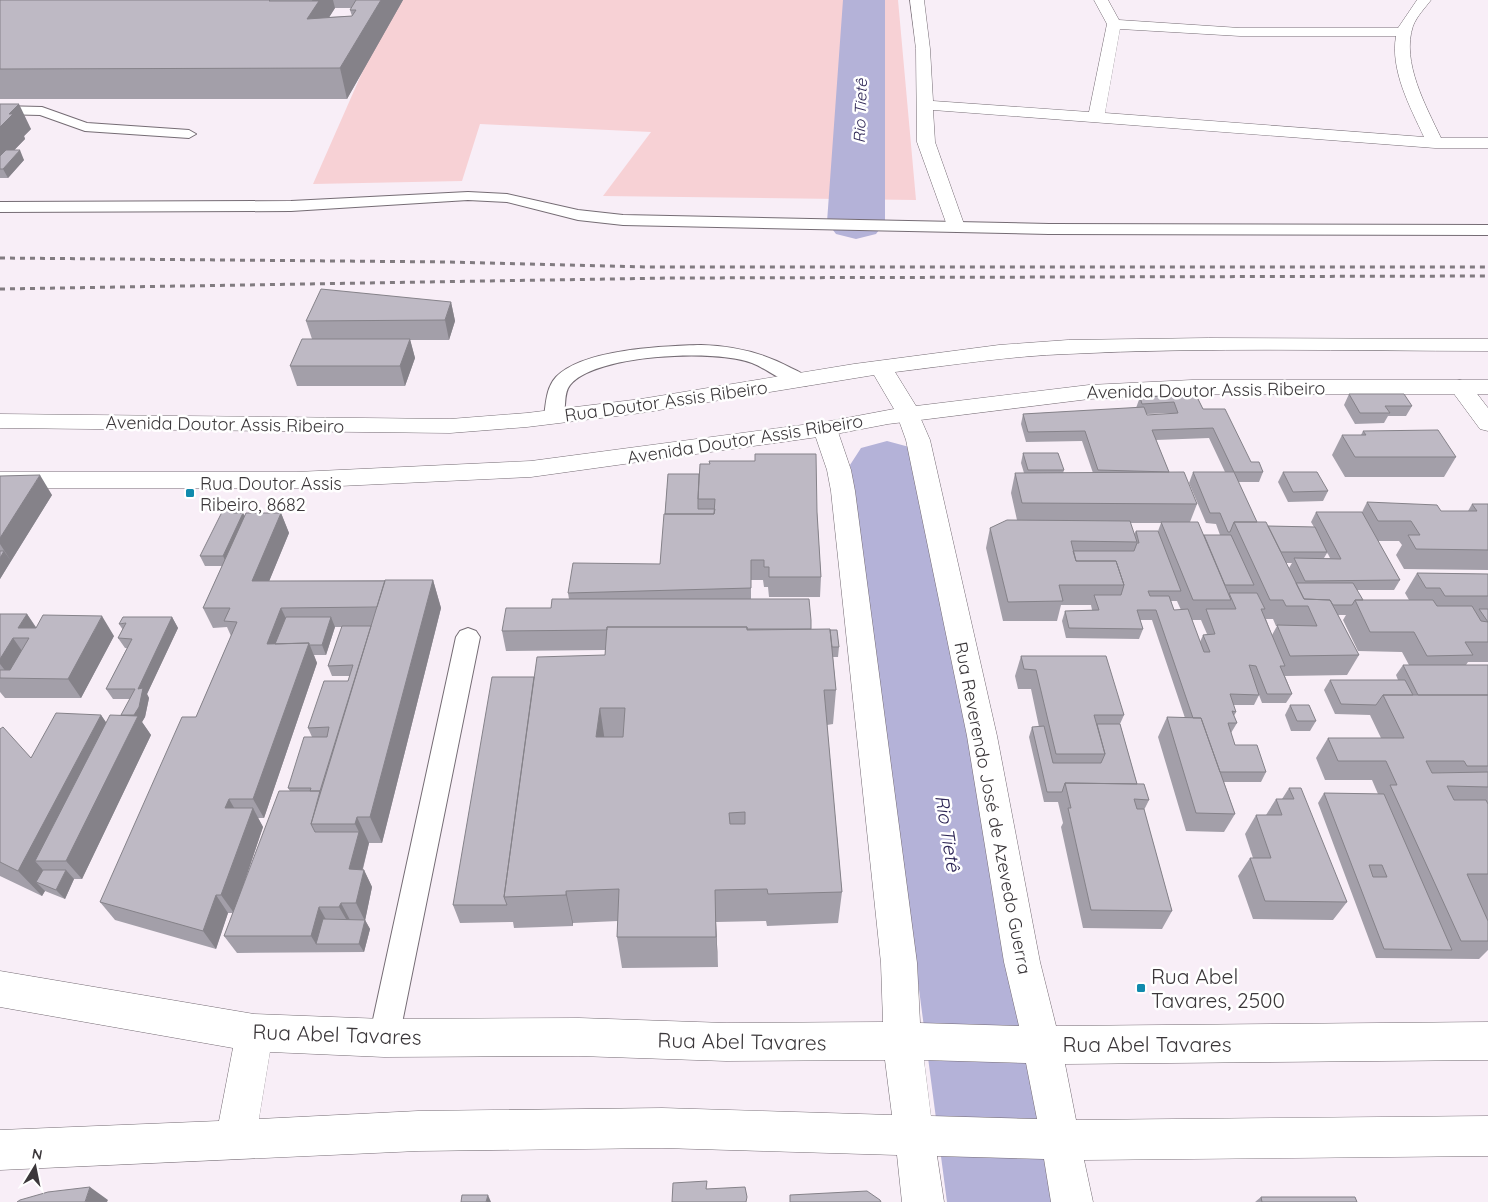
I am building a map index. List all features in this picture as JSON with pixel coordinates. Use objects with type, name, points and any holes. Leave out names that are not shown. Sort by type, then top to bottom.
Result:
[{"type":"street","points":[[917,0],[923,49],[926,142],[956,227]]},
{"type":"street","points":[[1096,118],[1114,24],[1101,0]]},
{"type":"street","points":[[1421,0],[1406,25],[1402,46],[1413,93],[1435,143]]},
{"type":"street","points":[[1114,24],[1240,32],[1405,32]]},
{"type":"street","points":[[925,105],[1435,143],[1488,143]]},
{"type":"street","points":[[881,367],[999,352],[1068,347],[1209,344],[1488,345]]},
{"type":"street","name":"Rua Doutor Assis Ribeiro","points":[[450,426],[554,417],[641,406],[881,367]]},
{"type":"street","name":"Rua Reverendo José de Azevedo Guerra","points":[[881,367],[909,414],[918,440],[982,736],[1022,962],[1029,1044],[1049,1139],[1072,1202]]},
{"type":"street","name":"Avenida Doutor Assis Ribeiro","points":[[0,480],[297,480],[531,469],[825,429],[909,414],[1088,392],[1192,386],[1488,387]]},
{"type":"street","points":[[1460,387],[1488,424]]},
{"type":"street","name":"Avenida Doutor Assis Ribeiro","points":[[0,421],[450,426]]},
{"type":"street","points":[[825,429],[839,470],[843,491],[899,963],[913,1041],[925,1136],[923,1202]]},
{"type":"street","name":"Rua Abel Tavares","points":[[0,989],[254,1033],[384,1038],[579,1037],[726,1042],[913,1041],[1029,1044],[1488,1041]]},
{"type":"street","points":[[236,1139],[254,1033]]},
{"type":"street","points":[[0,1150],[126,1146],[418,1131],[662,1128],[1049,1139],[1488,1136]]},
{"type":"lane","points":[[0,110],[42,111],[85,127],[190,134]]},
{"type":"lane","points":[[0,206],[282,206],[468,196],[507,198],[578,215],[623,220],[956,227],[1488,230]]},
{"type":"lane","points":[[554,417],[560,386],[570,374],[589,364],[617,357],[698,350],[737,352],[777,366],[801,381]]},
{"type":"lane","points":[[384,1038],[468,637]]},
{"type":"shaded area","points":[[394,0],[898,0],[916,200],[603,196],[651,132],[480,124],[462,181],[313,184]]},
{"type":"building","points":[[0,0],[319,1],[307,19],[352,16],[356,10],[350,10],[356,0],[381,0],[340,68],[0,69]]},
{"type":"building","points":[[0,104],[19,104],[9,114],[13,114],[0,127]]},
{"type":"building","points":[[6,150],[20,150],[3,169],[0,169],[0,156]]},
{"type":"building","points":[[321,289],[451,302],[445,320],[306,321]]},
{"type":"building","points":[[302,339],[410,339],[400,366],[290,366]]},
{"type":"building","points":[[1349,394],[1404,394],[1412,406],[1385,406],[1390,413],[1360,413]]},
{"type":"building","points":[[1196,395],[1203,409],[1225,409],[1251,462],[1259,462],[1263,472],[1234,472],[1213,428],[1152,430],[1169,472],[1098,470],[1085,431],[1028,432],[1023,414],[1144,407],[1147,415],[1178,413],[1174,402],[1142,404],[1140,397]]},
{"type":"building","points":[[1438,430],[1456,457],[1355,457],[1342,435],[1366,435],[1363,431]]},
{"type":"building","points":[[1023,453],[1058,453],[1064,470],[1028,470]]},
{"type":"building","points":[[755,454],[816,454],[821,577],[769,577],[769,567],[764,567],[764,560],[751,560],[751,588],[568,593],[573,563],[660,564],[664,514],[714,514],[715,499],[698,499],[700,464],[710,464],[709,461],[755,461]]},
{"type":"building","points":[[1184,472],[1197,504],[1022,503],[1015,473]]},
{"type":"building","points":[[1193,472],[1234,472],[1257,522],[1234,522],[1230,532],[1228,532],[1220,513],[1210,513]]},
{"type":"building","points":[[1283,472],[1317,472],[1328,491],[1293,492]]},
{"type":"building","points":[[668,474],[699,474],[698,509],[715,509],[714,514],[665,514]]},
{"type":"building","points":[[40,475],[0,538],[0,476]]},
{"type":"building","points":[[1367,502],[1437,505],[1441,511],[1477,511],[1472,504],[1488,504],[1488,550],[1416,549],[1408,535],[1420,535],[1411,521],[1378,521]]},
{"type":"building","points":[[226,504],[238,504],[233,513],[243,513],[223,556],[200,556]]},
{"type":"building","points":[[1316,512],[1362,512],[1400,580],[1305,581],[1294,558],[1341,559]]},
{"type":"building","points":[[246,513],[281,513],[252,581],[385,581],[377,607],[281,608],[267,644],[309,643],[253,799],[229,799],[225,808],[253,808],[221,895],[216,895],[203,931],[100,902],[182,717],[196,717],[237,622],[224,621],[230,608],[203,608]]},
{"type":"building","points":[[1007,520],[1130,521],[1137,542],[1071,541],[1076,561],[1116,561],[1124,585],[1059,585],[1063,601],[1008,602],[990,528]]},
{"type":"building","points":[[1161,522],[1198,522],[1231,600],[1193,600]]},
{"type":"building","points":[[1234,522],[1266,522],[1304,599],[1330,600],[1359,655],[1290,656],[1277,625],[1317,626],[1308,606],[1286,606],[1283,600],[1270,600]]},
{"type":"building","points":[[1268,526],[1315,527],[1327,552],[1281,552]]},
{"type":"building","points":[[1136,531],[1158,531],[1181,591],[1148,591],[1150,596],[1169,596],[1174,610],[1188,609],[1204,652],[1210,652],[1203,635],[1215,634],[1206,609],[1236,609],[1229,593],[1257,593],[1265,609],[1261,609],[1285,666],[1280,666],[1292,694],[1267,694],[1256,666],[1249,665],[1259,695],[1230,694],[1236,712],[1232,711],[1237,723],[1228,723],[1235,745],[1257,745],[1266,772],[1220,772],[1201,718],[1193,718],[1156,610],[1137,610],[1143,629],[1069,628],[1065,611],[1099,610],[1094,595],[1121,595],[1124,585],[1116,561],[1076,561],[1073,551],[1134,551],[1137,543],[1139,543]]},
{"type":"building","points":[[1204,535],[1231,535],[1254,585],[1225,585]]},
{"type":"building","points":[[1417,573],[1488,574],[1488,596],[1445,596],[1440,588],[1426,588]]},
{"type":"building","points":[[385,580],[433,580],[370,817],[357,817],[355,824],[311,824]]},
{"type":"building","points":[[1296,583],[1353,583],[1363,600],[1355,600],[1352,605],[1333,605],[1330,600],[1304,599]]},
{"type":"building","points":[[552,599],[809,599],[811,629],[607,627],[607,630],[502,631],[506,608],[551,608]]},
{"type":"building","points":[[1355,600],[1433,600],[1437,606],[1472,606],[1481,621],[1488,622],[1488,642],[1465,642],[1473,655],[1427,656],[1414,632],[1370,632]]},
{"type":"building","points":[[1479,609],[1488,609],[1488,622]]},
{"type":"building","points":[[0,614],[27,614],[18,628],[36,628],[43,615],[102,616],[68,679],[0,678],[0,670],[10,670],[29,638],[13,638],[0,659]]},
{"type":"building","points":[[123,617],[172,617],[138,689],[143,688],[139,707],[134,715],[121,715],[135,689],[106,689],[132,639],[118,638],[126,623],[119,624]]},
{"type":"building","points":[[286,617],[331,617],[322,645],[309,645],[309,643],[275,644]]},
{"type":"building","points":[[342,626],[371,626],[320,791],[310,791],[311,788],[288,788],[304,737],[327,737],[329,727],[308,728],[324,681],[348,681],[353,665],[328,666]]},
{"type":"building","points":[[607,627],[747,627],[747,630],[830,629],[836,690],[824,690],[842,892],[768,894],[767,889],[715,890],[716,937],[617,937],[619,889],[566,891],[566,895],[504,897],[537,657],[605,655]],"holes":[[[600,708],[625,708],[623,737],[596,737]],[[745,812],[745,824],[730,824],[729,813]]]},
{"type":"building","points":[[830,630],[837,630],[839,647],[832,647]]},
{"type":"building","points":[[1021,656],[1106,656],[1124,715],[1094,715],[1105,754],[1056,754],[1036,670],[1024,669]]},
{"type":"building","points":[[1403,665],[1488,665],[1488,695],[1418,695]]},
{"type":"building","points":[[492,677],[534,677],[504,897],[507,905],[453,905]]},
{"type":"building","points":[[1330,680],[1405,680],[1413,695],[1383,695],[1376,705],[1341,704]]},
{"type":"building","points":[[1383,695],[1488,695],[1488,766],[1467,766],[1464,761],[1426,761],[1432,773],[1488,772],[1488,787],[1447,786],[1454,800],[1486,800],[1488,804],[1488,874],[1467,874],[1488,921],[1488,941],[1461,941],[1390,785],[1397,785],[1386,761],[1338,761],[1328,738],[1404,738]]},
{"type":"building","points":[[1290,705],[1309,705],[1316,721],[1297,721]]},
{"type":"building","points":[[56,713],[101,715],[18,871],[0,862],[0,729],[3,727],[31,758]]},
{"type":"building","points":[[110,715],[138,716],[66,861],[35,861]]},
{"type":"building","points":[[1167,717],[1201,718],[1235,814],[1196,813]]},
{"type":"building","points":[[1097,724],[1120,724],[1137,784],[1065,783],[1062,792],[1047,792],[1032,727],[1044,726],[1053,763],[1101,763],[1105,754]]},
{"type":"building","points":[[1065,783],[1144,784],[1149,800],[1134,799],[1137,809],[1144,809],[1172,911],[1091,910],[1068,808],[1071,808]]},
{"type":"building","points":[[1289,788],[1301,788],[1347,902],[1265,901],[1250,858],[1271,858],[1256,815],[1282,815],[1276,799],[1294,799]]},
{"type":"building","points":[[279,791],[320,791],[311,824],[315,832],[359,832],[349,869],[364,870],[356,903],[341,903],[339,907],[319,907],[311,936],[224,936]]},
{"type":"building","points":[[1324,793],[1384,794],[1452,950],[1384,949]],"holes":[[[1369,865],[1382,865],[1387,877],[1373,877]]]},
{"type":"building","points":[[43,870],[66,870],[56,890],[36,882]]},
{"type":"building","points":[[323,919],[365,920],[359,944],[316,944]]},
{"type":"building","points":[[707,1181],[706,1189],[745,1187],[746,1202],[672,1202],[673,1183]]},
{"type":"building","points":[[90,1187],[85,1202],[17,1202],[48,1192]]},
{"type":"building","points":[[867,1191],[881,1202],[790,1202],[790,1195]]},
{"type":"building","points":[[462,1195],[488,1195],[486,1202],[461,1202]]},
{"type":"building","points":[[1261,1197],[1355,1197],[1357,1202],[1262,1202]]},
{"type":"waterway","name":"Rio Tietê","points":[[856,222],[864,0]]},
{"type":"waterway","name":"Rio Tietê","points":[[887,465],[1010,1202]]},
{"type":"railway","points":[[0,258],[450,262],[646,267],[1488,267]]},
{"type":"railway","points":[[0,289],[669,278],[1488,276]]},
{"type":"place","name":"Rua Doutor Assis Ribeiro, 8682","points":[[190,493]]},
{"type":"place","name":"Rua Abel Tavares, 2500","points":[[1141,988]]}]
